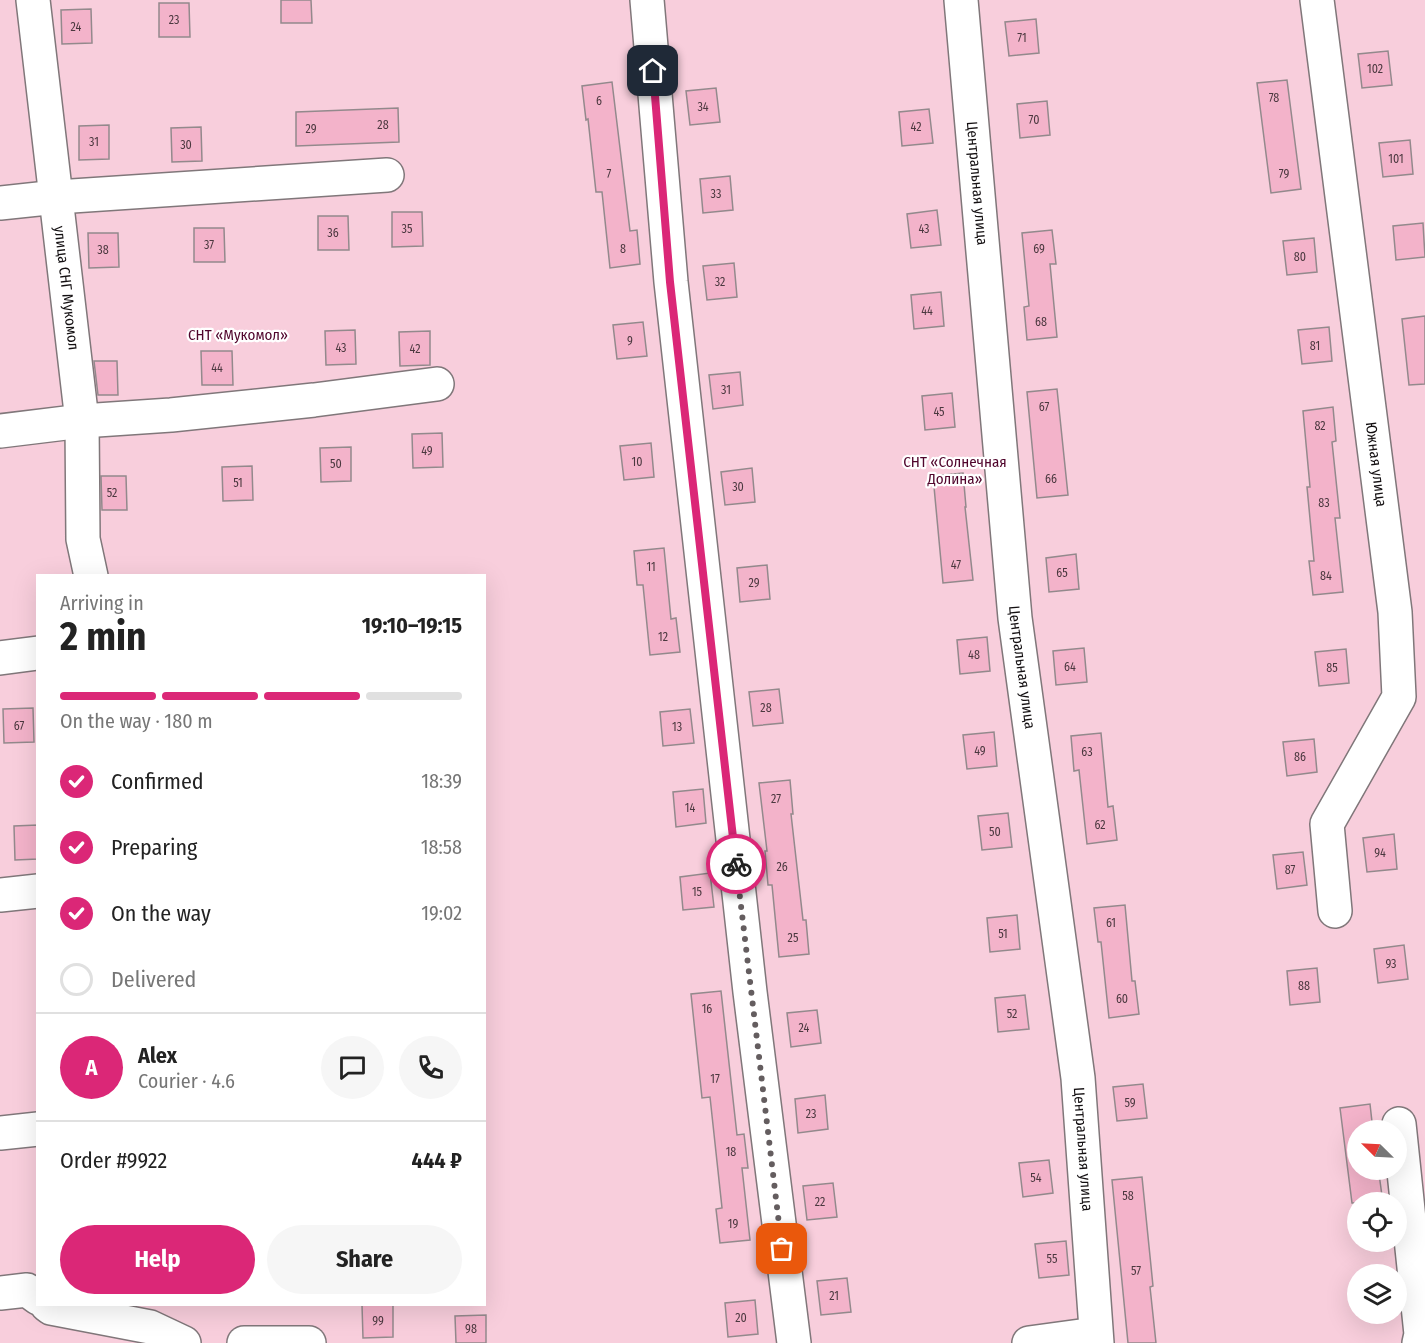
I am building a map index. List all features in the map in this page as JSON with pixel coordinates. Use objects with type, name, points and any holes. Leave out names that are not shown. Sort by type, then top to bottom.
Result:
[{"type":"street","name":"улица СНГ Мукомол","points":[[33,0],[82,421],[83,539],[92,574]]},
{"type":"street","points":[[647,0],[670,282],[752,1004],[794,1343]]},
{"type":"street","name":"Центральная улица","points":[[961,0],[1015,618],[1078,1078],[1096,1339]]},
{"type":"street","name":"Южная улица","points":[[1317,0],[1395,612],[1399,697],[1327,824],[1335,911]]},
{"type":"street","points":[[0,203],[57,197],[387,175]]},
{"type":"street","points":[[0,431],[82,421],[231,409],[437,384]]},
{"type":"street","points":[[0,658],[36,653]]},
{"type":"street","points":[[0,895],[36,891]]},
{"type":"street","points":[[0,1133],[36,1129]]},
{"type":"street","points":[[1405,1180],[1421,1334],[1419,1343]]},
{"type":"street","points":[[0,1293],[27,1290],[36,1297]]},
{"type":"street","points":[[48,1306],[150,1316],[184,1343]]},
{"type":"street","points":[[1029,1343],[1096,1339]]},
{"type":"street","points":[[244,1343],[309,1343]]},
{"type":"green space","name":"СНТ «Солнечная Долина»","points":[[0,0],[1425,0],[1425,1343],[0,1343]]},
{"type":"building","points":[[281,0],[311,0],[312,23],[281,23]]},
{"type":"building","points":[[159,3],[189,3],[190,37],[159,37]]},
{"type":"building","points":[[91,9],[92,43],[62,44],[61,10]]},
{"type":"building","points":[[1036,19],[1039,53],[1009,56],[1005,22]]},
{"type":"building","points":[[1388,51],[1392,85],[1362,88],[1358,54]]},
{"type":"building","points":[[1287,80],[1301,189],[1271,193],[1257,83]]},
{"type":"building","points":[[612,82],[630,231],[637,230],[640,264],[610,268],[602,192],[596,192],[582,86]]},
{"type":"building","points":[[716,88],[720,122],[690,125],[686,91]]},
{"type":"building","points":[[1047,101],[1050,135],[1020,138],[1017,104]]},
{"type":"building","points":[[398,108],[399,142],[296,146],[296,112]]},
{"type":"building","points":[[929,109],[933,143],[902,146],[899,112]]},
{"type":"building","points":[[109,125],[109,159],[79,160],[79,126]]},
{"type":"building","points":[[201,127],[202,161],[172,162],[171,128]]},
{"type":"building","points":[[1410,140],[1413,174],[1383,177],[1379,143]]},
{"type":"building","points":[[730,176],[733,210],[703,213],[700,179]]},
{"type":"building","points":[[937,210],[941,245],[911,248],[907,214]]},
{"type":"building","points":[[392,212],[422,212],[423,246],[392,247]]},
{"type":"building","points":[[318,216],[348,216],[349,250],[318,250]]},
{"type":"building","points":[[1423,223],[1425,257],[1396,260],[1393,226]]},
{"type":"building","points":[[194,228],[224,228],[225,262],[194,262]]},
{"type":"building","points":[[1052,230],[1056,264],[1050,264],[1057,337],[1027,340],[1024,307],[1029,306],[1022,233]]},
{"type":"building","points":[[88,233],[118,233],[119,267],[89,268]]},
{"type":"building","points":[[1314,238],[1317,272],[1287,275],[1283,241]]},
{"type":"building","points":[[734,263],[737,297],[707,300],[703,266]]},
{"type":"building","points":[[941,292],[944,326],[914,329],[911,295]]},
{"type":"building","points":[[1425,316],[1425,384],[1409,385],[1402,319]]},
{"type":"building","points":[[643,322],[647,356],[617,359],[613,325]]},
{"type":"building","points":[[1329,327],[1332,361],[1302,364],[1298,330]]},
{"type":"building","points":[[355,330],[356,364],[326,365],[325,331]]},
{"type":"building","points":[[430,331],[430,365],[400,366],[399,332]]},
{"type":"building","points":[[201,351],[232,351],[233,385],[202,385]]},
{"type":"building","points":[[94,361],[117,361],[118,395],[98,395]]},
{"type":"building","points":[[740,372],[743,405],[713,409],[709,375]]},
{"type":"building","points":[[1057,389],[1068,495],[1037,498],[1027,392]]},
{"type":"building","points":[[952,393],[955,427],[925,430],[922,396]]},
{"type":"building","points":[[1333,407],[1336,441],[1332,442],[1340,518],[1335,518],[1343,592],[1313,595],[1309,561],[1314,561],[1307,487],[1310,487],[1303,411]]},
{"type":"building","points":[[442,433],[443,467],[413,468],[412,434]]},
{"type":"building","points":[[651,443],[654,477],[624,480],[620,446]]},
{"type":"building","points":[[351,447],[351,481],[321,482],[320,448]]},
{"type":"building","points":[[252,466],[253,500],[223,501],[222,467]]},
{"type":"building","points":[[752,468],[755,502],[725,505],[721,472]]},
{"type":"building","points":[[963,473],[973,580],[943,583],[933,476]]},
{"type":"building","points":[[101,476],[126,476],[127,510],[102,510]]},
{"type":"building","points":[[664,548],[671,619],[676,618],[680,652],[650,655],[643,585],[637,585],[634,551]]},
{"type":"building","points":[[1076,554],[1079,589],[1049,592],[1046,558]]},
{"type":"building","points":[[767,565],[770,599],[740,602],[737,568]]},
{"type":"building","points":[[987,637],[990,671],[960,674],[957,640]]},
{"type":"building","points":[[1084,648],[1087,682],[1056,685],[1053,651]]},
{"type":"building","points":[[1346,649],[1349,683],[1319,686],[1315,652]]},
{"type":"building","points":[[779,689],[783,723],[753,726],[749,692]]},
{"type":"building","points":[[33,708],[34,742],[4,743],[3,709]]},
{"type":"building","points":[[690,709],[694,743],[663,746],[660,712]]},
{"type":"building","points":[[994,732],[997,766],[967,769],[963,735]]},
{"type":"building","points":[[1101,733],[1108,807],[1113,806],[1117,840],[1087,844],[1079,770],[1074,771],[1071,736]]},
{"type":"building","points":[[1314,739],[1317,772],[1287,776],[1283,742]]},
{"type":"building","points":[[790,780],[793,814],[791,814],[809,954],[779,957],[772,885],[768,885],[765,851],[767,851],[759,783]]},
{"type":"building","points":[[703,789],[706,823],[676,827],[673,792]]},
{"type":"building","points":[[1008,813],[1012,847],[982,850],[978,816]]},
{"type":"building","points":[[36,825],[36,859],[15,860],[14,826]]},
{"type":"building","points":[[1394,834],[1397,869],[1367,872],[1363,838]]},
{"type":"building","points":[[1303,852],[1307,885],[1277,889],[1273,855]]},
{"type":"building","points":[[710,873],[714,907],[683,910],[680,877]]},
{"type":"building","points":[[1125,905],[1132,981],[1135,981],[1139,1014],[1109,1018],[1101,942],[1098,942],[1094,908]]},
{"type":"building","points":[[1017,915],[1020,949],[990,952],[987,918]]},
{"type":"building","points":[[1404,945],[1408,979],[1378,983],[1374,949]]},
{"type":"building","points":[[1317,968],[1320,1002],[1290,1005],[1287,971]]},
{"type":"building","points":[[721,991],[737,1135],[744,1134],[748,1168],[742,1168],[750,1240],[720,1243],[716,1209],[722,1208],[710,1097],[702,1098],[691,994]]},
{"type":"building","points":[[1025,995],[1029,1029],[998,1032],[995,998]]},
{"type":"building","points":[[817,1010],[821,1043],[791,1047],[787,1013]]},
{"type":"building","points":[[1143,1084],[1147,1118],[1117,1121],[1113,1087]]},
{"type":"building","points":[[825,1095],[828,1129],[798,1133],[795,1099]]},
{"type":"building","points":[[1370,1104],[1372,1120],[1347,1120],[1347,1163],[1340,1108]]},
{"type":"building","points":[[1049,1160],[1053,1193],[1023,1197],[1019,1163]]},
{"type":"building","points":[[1142,1177],[1153,1286],[1150,1287],[1156,1343],[1128,1343],[1112,1180]]},
{"type":"building","points":[[1349,1180],[1380,1180],[1381,1192],[1351,1192]]},
{"type":"building","points":[[833,1183],[837,1217],[807,1220],[803,1186]]},
{"type":"building","points":[[1066,1241],[1069,1275],[1039,1278],[1035,1244]]},
{"type":"building","points":[[847,1278],[851,1312],[821,1315],[817,1281]]},
{"type":"building","points":[[755,1300],[758,1334],[728,1337],[725,1303]]},
{"type":"building","points":[[362,1306],[393,1306],[393,1337],[363,1338]]},
{"type":"building","points":[[486,1315],[486,1343],[456,1343],[455,1316]]},
{"type":"way so far","points":[[736,864],[782,1249]]},
{"type":"route","points":[[653,71],[670,282],[736,864]]},
{"type":"park label","name":"СНТ «Мукомол»","points":[[238,335]]}]
